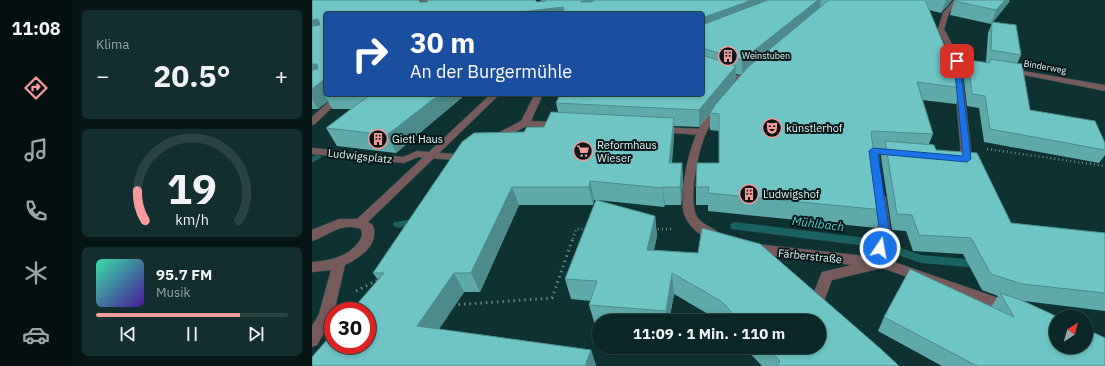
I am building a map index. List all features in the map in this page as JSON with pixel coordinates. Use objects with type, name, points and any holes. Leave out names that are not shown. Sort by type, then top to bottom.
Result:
[{"type":"street","points":[[424,0],[428,12]]},
{"type":"street","points":[[952,158],[967,159],[961,62],[941,29],[946,13],[957,0]]},
{"type":"street","points":[[704,67],[743,80]]},
{"type":"street","name":"Binderweg","points":[[1004,69],[1105,88]]},
{"type":"street","points":[[312,122],[340,96]]},
{"type":"street","points":[[360,223],[494,96]]},
{"type":"street","points":[[525,123],[537,96]]},
{"type":"street","points":[[724,103],[702,132],[692,165],[688,199],[690,214],[700,228],[711,235],[727,240]]},
{"type":"street","name":"Ludwigsplatz","points":[[312,150],[404,160],[417,154],[465,157],[478,146],[525,123],[572,125]]},
{"type":"street","points":[[650,129],[702,132]]},
{"type":"street","points":[[876,174],[873,151],[904,154]]},
{"type":"street","points":[[878,189],[885,235],[880,248],[882,263]]},
{"type":"street","points":[[312,236],[328,227],[340,223],[360,223],[367,226],[370,232],[368,240],[362,248],[339,263],[327,266],[312,267]]},
{"type":"street","name":"Färberstraße","points":[[747,246],[761,251],[882,263],[1018,310]]},
{"type":"street","name":"Färberstraße","points":[[761,251],[778,266]]},
{"type":"street","points":[[312,340],[326,316],[339,263]]},
{"type":"street","name":"Färberstraße","points":[[800,286],[823,306],[827,276],[882,263]]},
{"type":"path","points":[[965,145],[1105,166]]},
{"type":"path","points":[[646,229],[700,228]]},
{"type":"path","points":[[449,306],[552,298],[576,230],[592,229]]},
{"type":"path","points":[[358,290],[380,278],[385,272]]},
{"type":"building","points":[[312,0],[419,0],[420,2],[427,2],[428,0],[535,0],[537,2],[546,1],[545,0],[581,0],[581,2],[591,2],[595,0],[752,0],[704,17],[704,12],[564,12],[563,7],[521,12],[324,12],[324,80],[312,89],[312,70],[318,69],[317,64],[312,64],[312,26],[320,25],[318,19],[312,20]]},
{"type":"building","points":[[768,0],[818,0],[742,60],[704,49],[704,24]]},
{"type":"building","points":[[829,0],[925,0],[947,52],[958,54],[962,88],[917,82],[933,134],[872,131],[871,134],[883,210],[708,193],[709,187],[696,187],[697,163],[719,163],[719,114],[710,113],[715,105],[748,67]]},
{"type":"building","points":[[1005,0],[996,10],[954,1]]},
{"type":"building","points":[[992,22],[1016,25],[1021,55],[991,50]]},
{"type":"building","points":[[704,56],[736,66],[699,110],[556,103],[559,96],[704,96]]},
{"type":"building","points":[[990,59],[1022,64],[1030,110],[1095,121],[1105,143],[1105,150],[990,129],[985,96],[972,94],[968,60],[990,63]]},
{"type":"building","points":[[368,96],[437,96],[387,135],[326,128]]},
{"type":"building","points":[[551,112],[674,118],[669,163],[682,163],[680,187],[663,188],[590,181],[589,187],[512,187],[471,273],[454,273],[417,326],[591,350],[585,366],[312,366],[312,357],[324,343],[324,354],[376,354],[376,302],[359,302],[384,273],[373,273],[462,142],[474,133],[524,132],[527,127],[544,127]]},
{"type":"building","points":[[885,141],[934,145],[936,150],[977,153],[1011,223],[1105,233],[1105,293],[1022,284],[991,274],[971,238],[919,235],[912,215],[897,214]]},
{"type":"building","points":[[596,200],[655,216],[647,250],[698,253],[702,228],[760,244],[899,366],[777,366],[780,361],[773,354],[826,354],[826,314],[733,314],[721,301],[672,273],[666,311],[589,305],[597,281],[565,279]]},
{"type":"building","points":[[910,269],[1014,317],[1000,293],[1021,300],[1049,313],[1049,354],[1093,354],[1093,332],[1105,338],[1105,366],[977,366],[884,317]]},
{"type":"waterway","points":[[312,160],[318,157]]},
{"type":"waterway","name":"Mühlbach","points":[[398,224],[407,223]]},
{"type":"waterway","name":"Mühlbach","points":[[735,226],[875,243],[921,259],[967,263]]},
{"type":"place","name":"Weinstuben","points":[[728,56]]},
{"type":"place","name":"künstlerhof","points":[[772,128]]},
{"type":"place","name":"Gietl Haus","points":[[378,139]]},
{"type":"place","name":"Reformhaus Wieser","points":[[583,151]]},
{"type":"place","name":"Ludwigshof","points":[[749,194]]},
{"type":"route","points":[[880,248],[885,235],[873,151],[967,159],[957,61]]}]
